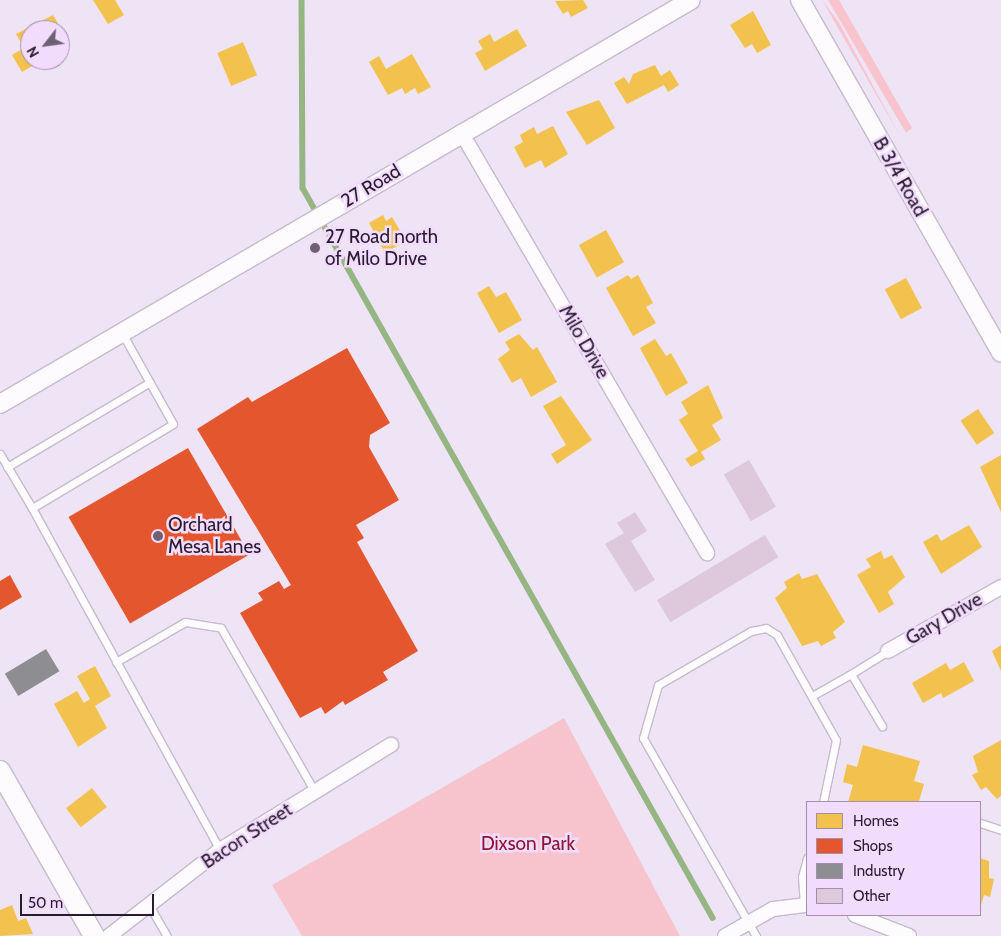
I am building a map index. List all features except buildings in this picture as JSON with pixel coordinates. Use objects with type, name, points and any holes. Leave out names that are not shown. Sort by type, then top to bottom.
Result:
[{"type":"main road","points":[[0,771],[94,936]]},
{"type":"street","name":"27 Road","points":[[0,404],[461,132],[691,0]]},
{"type":"street","name":"B 3/4 Road","points":[[800,0],[1001,353]]},
{"type":"street","name":"Milo Drive","points":[[461,132],[708,552]]},
{"type":"street","name":"Gary Drive","points":[[888,651],[1001,587]]},
{"type":"street","name":"Bacon Street","points":[[109,936],[220,850],[391,745]]},
{"type":"street","points":[[725,936],[773,909],[806,905]]},
{"type":"street","points":[[857,916],[908,936]]},
{"type":"lane","points":[[32,508],[173,424],[122,333]]},
{"type":"lane","points":[[7,467],[150,382]]},
{"type":"lane","points":[[0,454],[32,508],[220,850]]},
{"type":"lane","points":[[116,662],[185,622],[221,628],[315,792]]},
{"type":"lane","points":[[756,936],[643,738],[658,684],[751,631],[766,628],[777,635],[836,740],[823,801]]},
{"type":"lane","points":[[812,696],[888,651]]},
{"type":"lane","points":[[851,674],[882,726]]},
{"type":"lane","points":[[981,823],[1001,830]]},
{"type":"lane","points":[[806,862],[802,877],[806,905]]},
{"type":"lane","points":[[149,905],[167,936]]},
{"type":"green space","points":[[822,0],[838,21],[900,136]]},
{"type":"green space","points":[[828,0],[839,0],[912,128],[906,133]]},
{"type":"green space","name":"Dixson Park","points":[[564,718],[680,936],[302,936],[272,885]]},
{"type":"waterway","points":[[302,0],[303,188],[713,918]]},
{"type":"place","name":"27 Road north of Milo Drive","points":[[315,248]]},
{"type":"place","name":"Orchard Mesa Lanes","points":[[158,536]]}]
